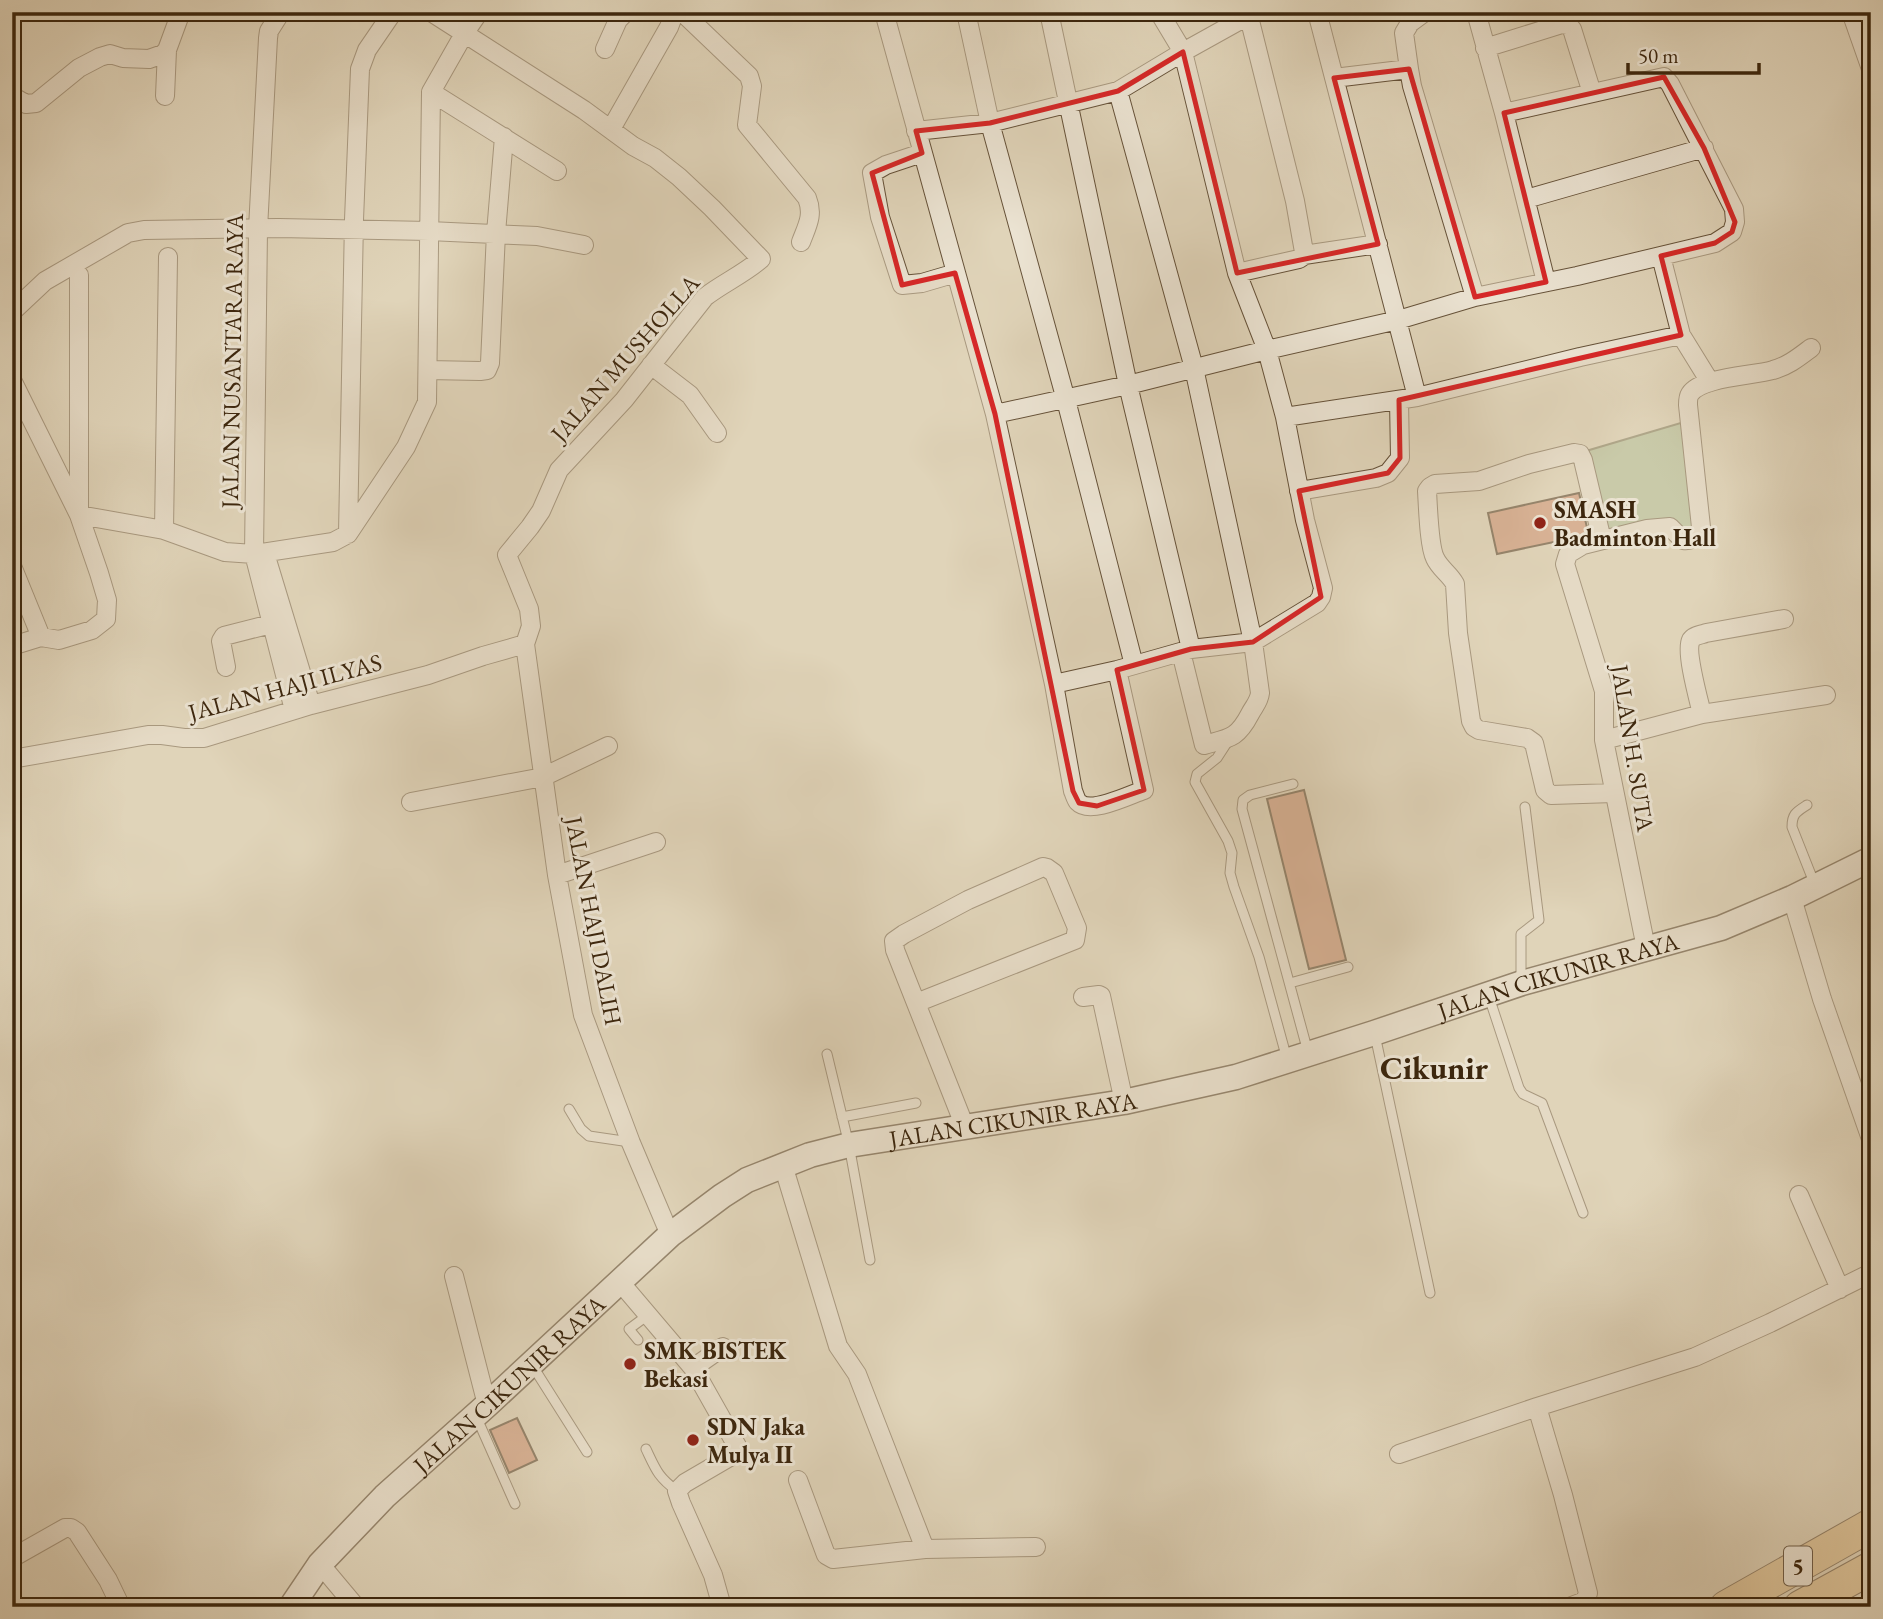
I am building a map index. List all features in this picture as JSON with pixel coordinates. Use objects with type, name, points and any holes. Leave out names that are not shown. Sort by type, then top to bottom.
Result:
[{"type":"highway","name":"5","points":[[1726,1607],[1871,1525]]},
{"type":"highway","name":"5","points":[[1800,1607],[1871,1567]]},
{"type":"street","points":[[164,96],[167,50],[181,12]]},
{"type":"street","name":"JALAN NUSANTARA RAYA","points":[[270,94],[268,38],[269,31],[281,12]]},
{"type":"street","name":"JALAN NUSANTARA RAYA","points":[[293,12],[277,44],[270,94],[262,229],[259,553],[271,624],[303,707]]},
{"type":"street","points":[[348,534],[360,69],[367,50],[393,12]]},
{"type":"street","points":[[431,12],[611,129],[669,27],[672,19],[668,12]]},
{"type":"street","points":[[79,515],[164,530],[225,552],[259,553],[333,542],[348,534],[406,447],[427,402],[431,92],[479,12]]},
{"type":"street","points":[[605,49],[618,20],[626,12]]},
{"type":"street","points":[[682,12],[749,76],[752,86],[747,125],[807,198],[811,207],[810,219],[801,242]]},
{"type":"street","points":[[884,12],[995,414],[1054,684],[1073,791],[1079,803],[1086,807],[1097,806],[1144,790],[1125,667],[1066,400],[990,123],[965,12]]},
{"type":"street","points":[[1049,12],[1204,745],[1230,737],[1244,727],[1260,693],[1253,642],[1195,368],[1118,91]]},
{"type":"street","points":[[1054,684],[1186,650],[1253,642],[1317,603],[1321,597],[1322,579],[1305,520],[1285,417],[1267,350],[1237,273],[1182,52],[1159,12]]},
{"type":"street","points":[[1299,491],[1376,478],[1388,473],[1400,458],[1408,398],[1398,320],[1317,12]]},
{"type":"street","points":[[1425,12],[1410,23],[1404,33],[1409,69],[1475,297]]},
{"type":"street","points":[[1476,12],[1546,282]]},
{"type":"street","points":[[1850,12],[1871,69]]},
{"type":"street","points":[[916,131],[990,123],[1118,91],[1182,52],[1252,15],[1295,201],[1304,255]]},
{"type":"street","points":[[1485,48],[1568,24],[1572,29],[1592,93]]},
{"type":"street","points":[[12,96],[26,104],[36,103],[79,68],[100,57],[110,54],[123,58],[149,59],[167,50]]},
{"type":"street","points":[[1334,78],[1409,69]]},
{"type":"street","points":[[995,414],[1066,400],[1398,320],[1475,297],[1715,243],[1732,232],[1735,222],[1734,209],[1671,84],[1664,77],[1504,113]]},
{"type":"street","points":[[431,92],[557,172]]},
{"type":"street","name":"JALAN MUSHOLLA","points":[[525,644],[531,626],[529,609],[507,555],[541,511],[559,470],[624,400],[705,297],[761,259],[678,177],[611,129]]},
{"type":"street","points":[[428,370],[480,371],[487,370],[490,363],[504,138]]},
{"type":"street","points":[[1526,200],[1704,148]]},
{"type":"street","points":[[922,153],[886,165],[872,173],[880,217],[902,285],[922,283],[956,273]]},
{"type":"street","points":[[12,312],[45,281],[128,233],[144,230],[355,229],[496,233],[537,236],[584,245]]},
{"type":"street","points":[[1237,273],[1299,259],[1304,255],[1378,244]]},
{"type":"street","points":[[1661,256],[1681,335],[1710,382],[1774,370],[1811,348]]},
{"type":"street","points":[[164,530],[168,257]]},
{"type":"street","points":[[79,275],[79,515]]},
{"type":"street","points":[[1285,417],[1408,398],[1681,335]]},
{"type":"street","points":[[651,365],[690,395],[717,433]]},
{"type":"street","points":[[12,380],[79,515],[107,600],[106,619],[92,630],[59,640],[41,636],[12,646]]},
{"type":"street","name":"JALAN H. SUTA","points":[[1646,948],[1604,740],[1604,691],[1565,564],[1568,554],[1583,545],[1647,529],[1668,527],[1683,540],[1696,538],[1701,527],[1688,405],[1689,395],[1697,387],[1710,382]]},
{"type":"street","points":[[1602,540],[1580,454],[1574,453],[1529,464],[1479,481],[1435,484],[1427,491],[1433,554],[1442,570],[1455,584],[1458,632],[1474,727],[1527,738],[1534,743],[1545,790],[1551,795],[1614,793]]},
{"type":"street","name":"JALAN NUSANTARA RAYA","points":[[259,553],[303,707]]},
{"type":"street","points":[[12,566],[41,636]]},
{"type":"street","points":[[1702,714],[1689,653],[1690,642],[1694,637],[1784,619]]},
{"type":"street","points":[[226,667],[221,641],[224,636],[271,624]]},
{"type":"street","name":"JALAN HAJI ILYAS","points":[[12,759],[148,735],[204,738],[303,707],[428,675],[525,644]]},
{"type":"street","name":"JALAN HAJI DALIH","points":[[525,644],[557,874],[583,1015],[631,1143],[670,1235]]},
{"type":"street","points":[[1604,740],[1702,714],[1826,695]]},
{"type":"street","points":[[411,802],[543,777],[608,746]]},
{"type":"street","points":[[557,874],[656,842]]},
{"type":"street","name":"JALAN CIKUNIR RAYA","points":[[291,1607],[320,1563],[385,1496],[670,1235],[747,1180],[810,1155],[849,1145],[1124,1102],[1236,1077],[1521,984],[1721,928],[1792,898],[1871,859]]},
{"type":"street","points":[[916,1003],[1074,940],[1077,928],[1054,873],[1043,867],[968,900],[897,938],[894,946],[895,950],[965,1127]]},
{"type":"street","points":[[1792,898],[1822,999],[1871,1139]]},
{"type":"street","points":[[1083,997],[1101,996],[1124,1102]]},
{"type":"street","points":[[783,1165],[838,1346],[858,1374],[925,1549]]},
{"type":"street","points":[[1799,1195],[1840,1289]]},
{"type":"street","points":[[1399,1454],[1695,1357],[1871,1273]]},
{"type":"street","points":[[454,1276],[482,1410]]},
{"type":"street","points":[[620,1282],[693,1367],[737,1446],[733,1455],[685,1483],[677,1491],[713,1575],[722,1607]]},
{"type":"street","points":[[693,1367],[723,1347]]},
{"type":"street","points":[[1537,1407],[1588,1593],[1586,1601],[1569,1607]]},
{"type":"street","points":[[799,1480],[826,1555],[833,1559],[925,1549],[1036,1548]]},
{"type":"street","points":[[12,1558],[65,1528],[71,1528],[77,1532],[108,1580],[121,1607]]},
{"type":"street","points":[[320,1563],[356,1607]]},
{"type":"lane","points":[[1230,737],[1217,758],[1197,774],[1195,782],[1228,841],[1232,853],[1230,873],[1234,887],[1298,1057]]},
{"type":"lane","points":[[1293,785],[1250,795],[1243,800],[1242,809],[1290,983],[1298,1057]]},
{"type":"lane","points":[[1807,805],[1796,813],[1791,827],[1816,886]]},
{"type":"lane","points":[[1521,984],[1521,934],[1539,920],[1525,807]]},
{"type":"lane","points":[[1290,983],[1348,967]]},
{"type":"lane","points":[[1488,996],[1518,1088],[1523,1094],[1542,1103],[1583,1213]]},
{"type":"lane","points":[[1374,1033],[1430,1293]]},
{"type":"lane","points":[[827,1054],[849,1145],[870,1261]]},
{"type":"lane","points":[[842,1117],[916,1102]]},
{"type":"lane","points":[[569,1110],[589,1136],[631,1143]]},
{"type":"lane","points":[[638,1340],[629,1329],[648,1315]]},
{"type":"lane","points":[[531,1363],[587,1452]]},
{"type":"lane","points":[[482,1410],[515,1504]]},
{"type":"lane","points":[[646,1449],[658,1475],[677,1491]]},
{"type":"highlighted area","points":[[1183,52],[1237,273],[1378,244],[1334,78],[1409,69],[1475,297],[1546,282],[1504,113],[1664,77],[1704,148],[1735,222],[1732,232],[1715,243],[1661,256],[1681,335],[1399,400],[1400,458],[1388,473],[1299,491],[1321,597],[1253,642],[1191,649],[1117,670],[1144,790],[1097,806],[1079,803],[1073,791],[995,414],[955,273],[902,285],[872,173],[922,153],[916,131],[990,123],[1118,91]]},
{"type":"green space","points":[[1684,422],[1696,529],[1682,533],[1606,532],[1586,451]]},
{"type":"building","name":"SMASH Badminton Hall","points":[[1579,493],[1588,532],[1573,538],[1497,554],[1488,513]]},
{"type":"building","points":[[1304,790],[1346,960],[1309,969],[1267,799]]},
{"type":"building","points":[[517,1418],[537,1460],[509,1473],[490,1430]]},
{"type":"place","name":"SMASH Badminton Hall","points":[[1540,523]]},
{"type":"place","name":"SMK BISTEK Bekasi","points":[[630,1364]]},
{"type":"place","name":"SDN Jaka Mulya II","points":[[693,1440]]},
{"type":"district","name":"Cikunir","points":[[1434,1068]]}]
